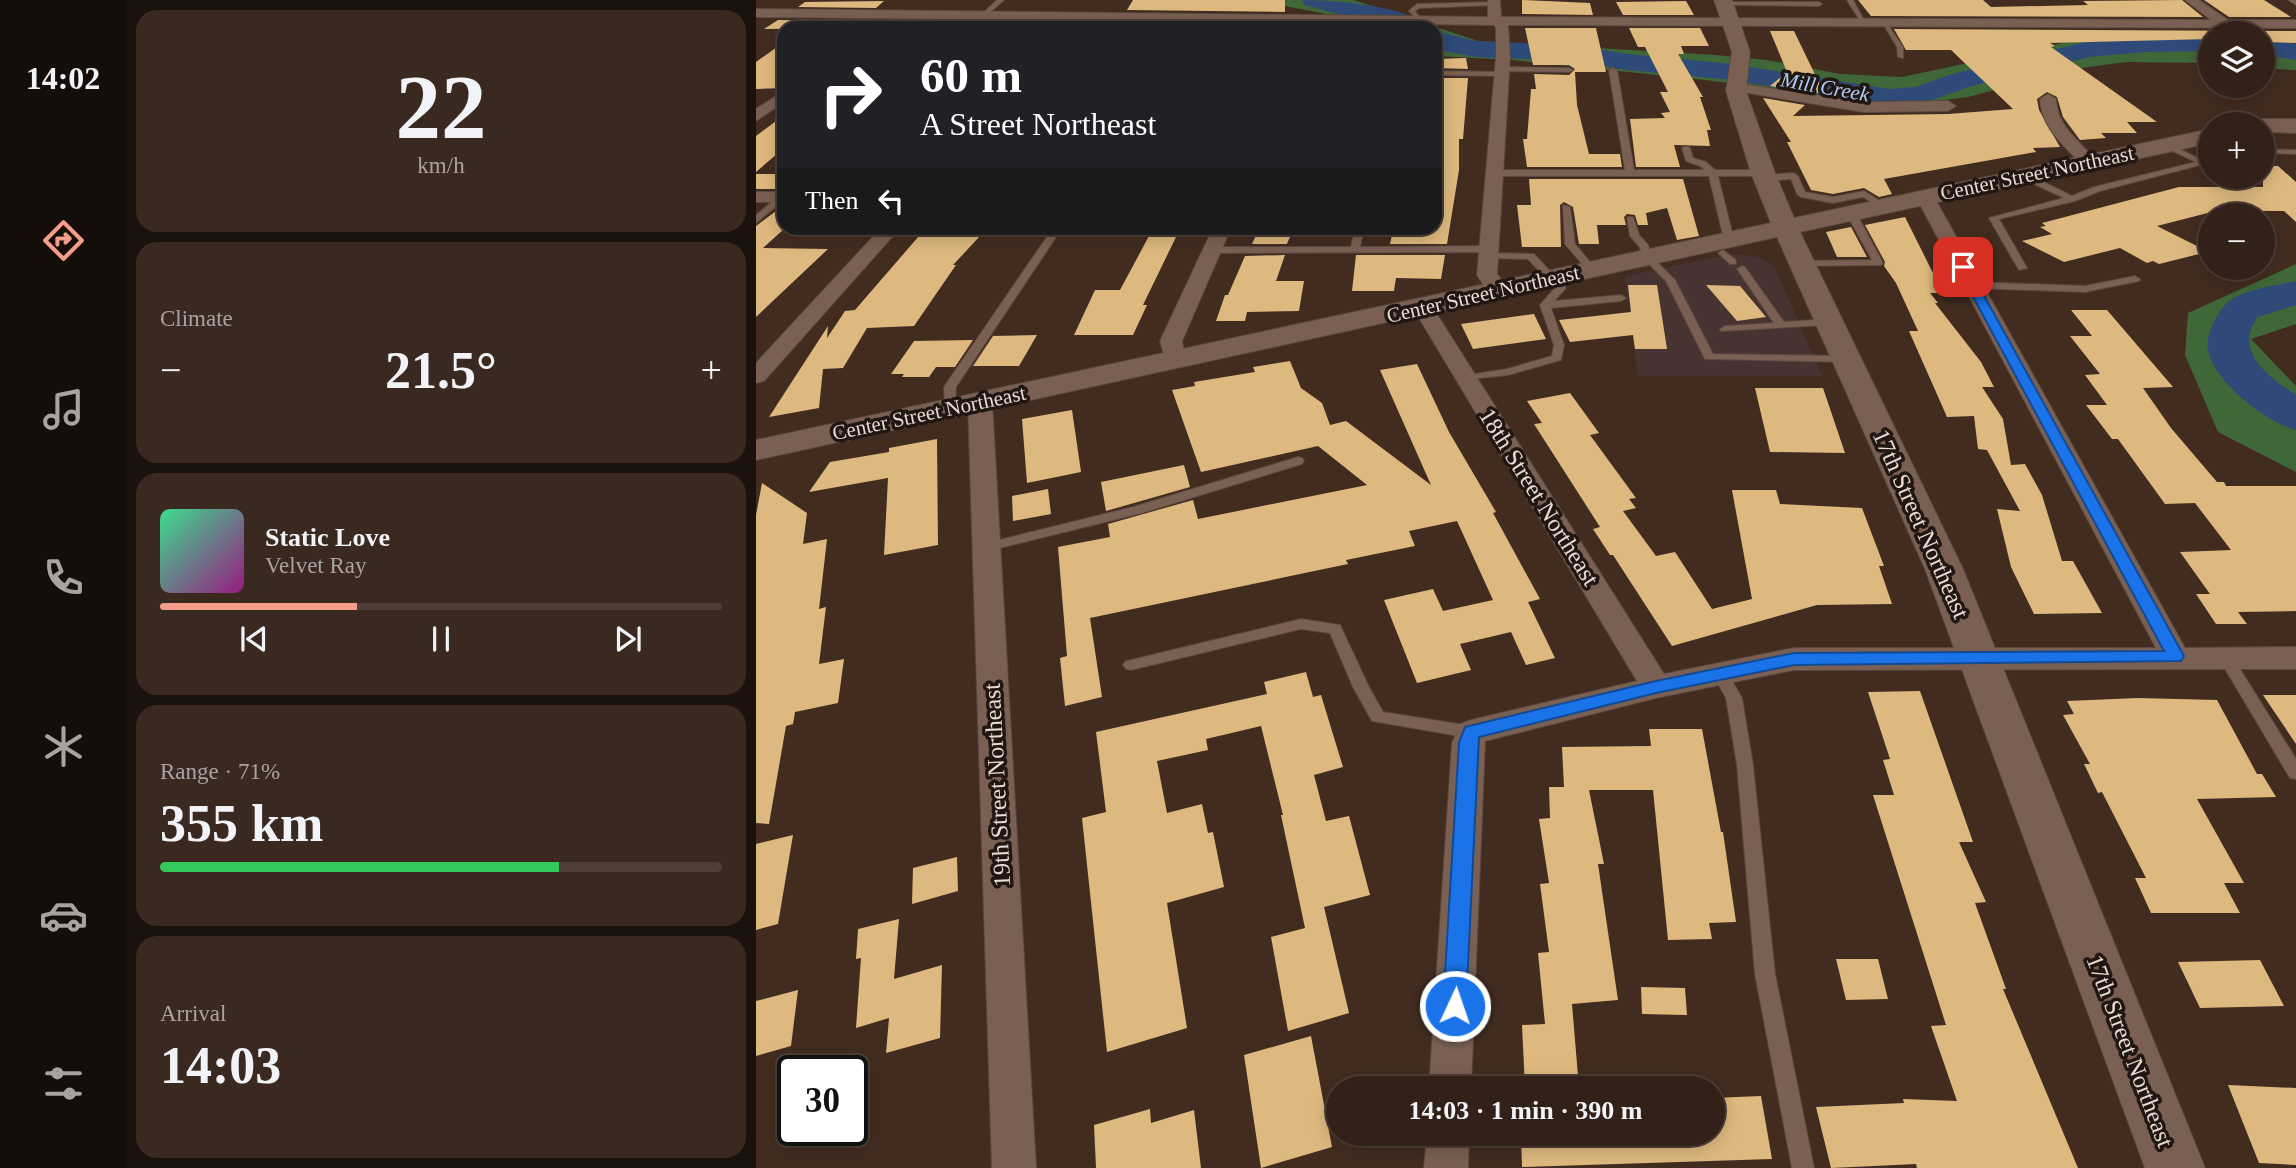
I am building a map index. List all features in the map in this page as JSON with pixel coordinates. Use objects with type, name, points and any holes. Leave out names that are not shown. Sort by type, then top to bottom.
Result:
[{"type":"main road","name":"17th Street Northeast","points":[[1724,2],[1732,22],[1737,73],[1801,264],[1944,569],[2175,1168]]},
{"type":"main road","points":[[2275,127],[2296,126]]},
{"type":"main road","name":"Center Street Northeast","points":[[756,450],[1500,291],[1549,292],[1592,270],[1648,258],[1728,252],[1779,194],[1846,209],[1884,206],[2198,138]]},
{"type":"street","points":[[881,21],[908,0]]},
{"type":"street","points":[[2191,0],[2221,21]]},
{"type":"street","points":[[1494,2],[1494,17],[1503,27],[1487,275],[1500,291]]},
{"type":"street","points":[[1079,21],[1092,5]]},
{"type":"street","points":[[756,13],[1083,16],[1164,21]]},
{"type":"street","points":[[1355,21],[1732,22],[1827,17],[1864,23],[2198,24]]},
{"type":"street","points":[[2275,24],[2296,24]]},
{"type":"street","points":[[1737,73],[1863,107],[1948,106]]},
{"type":"street","points":[[2048,99],[2047,107],[2051,118],[2089,162]]},
{"type":"street","points":[[756,116],[777,100]]},
{"type":"street","points":[[756,197],[777,196]]},
{"type":"street","points":[[1925,197],[2175,656]]},
{"type":"street","points":[[756,376],[885,235]]},
{"type":"street","points":[[1175,360],[1171,341],[1219,235]]},
{"type":"street","name":"18th Street Northeast","points":[[1423,308],[1656,687]]},
{"type":"street","name":"19th Street Northeast","points":[[965,405],[987,547],[1014,1168]]},
{"type":"street","points":[[1451,1076],[1468,743],[1471,732],[1656,687],[1794,659],[2175,656],[2296,658]]},
{"type":"street","points":[[1446,1168],[1447,1146]]},
{"type":"lane","points":[[984,15],[1002,0]]},
{"type":"lane","points":[[1850,0],[1864,23]]},
{"type":"lane","points":[[2291,0],[2296,3]]},
{"type":"lane","points":[[1416,20],[1412,11],[1417,6],[1494,2]]},
{"type":"lane","points":[[1724,2],[1818,2],[1827,17]]},
{"type":"lane","points":[[1750,4],[1759,11],[1827,17]]},
{"type":"lane","points":[[1884,23],[1900,47],[1902,57]]},
{"type":"lane","points":[[1442,73],[1502,61],[1569,70]]},
{"type":"lane","points":[[1613,70],[1630,173]]},
{"type":"lane","points":[[2167,145],[2198,158]]},
{"type":"lane","points":[[1686,148],[1689,159],[1703,164],[1713,173],[1728,252]]},
{"type":"lane","points":[[2275,152],[2296,152]]},
{"type":"lane","points":[[2022,268],[1994,218],[2198,164]]},
{"type":"lane","points":[[1494,173],[1713,173],[1779,194],[1846,209],[1878,263],[1801,264]]},
{"type":"lane","points":[[2024,176],[2072,199]]},
{"type":"lane","points":[[756,220],[777,201]]},
{"type":"lane","points":[[1566,207],[1570,244],[1592,270]]},
{"type":"lane","points":[[1630,219],[1634,236],[1643,245],[1648,258],[1670,280],[1709,357],[1846,359]]},
{"type":"lane","points":[[965,405],[950,387],[1052,235]]},
{"type":"lane","points":[[1354,248],[1357,235]]},
{"type":"lane","points":[[1212,250],[1354,248],[1531,256],[1549,292],[1559,345],[1557,358],[1508,372],[1466,378]]},
{"type":"lane","points":[[1742,269],[1781,325]]},
{"type":"lane","points":[[1973,285],[2085,289],[2135,279]]},
{"type":"lane","points":[[1549,292],[1621,298]]},
{"type":"lane","points":[[1725,329],[1829,322]]},
{"type":"lane","points":[[987,547],[1137,510],[1298,461]]},
{"type":"lane","points":[[1131,665],[1301,624],[1335,629],[1361,687],[1378,717],[1471,732]]},
{"type":"lane","points":[[2225,657],[2296,774]]},
{"type":"lane","points":[[1720,673],[1734,698],[1745,765],[1765,974],[1803,1168]]},
{"type":"shaded area","points":[[1732,254],[1759,257],[1775,268],[1822,376],[1638,376],[1625,276]]},
{"type":"green space","points":[[1261,0],[1354,0],[1418,21],[1343,21],[1321,13]]},
{"type":"green space","points":[[1442,29],[1478,41],[1715,55],[1767,60],[1840,74],[1902,77],[2081,39],[2198,37],[2198,63],[2126,62],[2074,69],[1968,97],[1929,102],[1862,103],[1788,90],[1512,60],[1442,56]]},
{"type":"green space","points":[[2275,46],[2296,49],[2296,70],[2275,69]]},
{"type":"green space","points":[[2296,264],[2296,324],[2251,339],[2296,386],[2296,472],[2218,432],[2185,355],[2188,313],[2261,280],[2275,280],[2275,274]]},
{"type":"building","points":[[1133,0],[1285,0],[1285,12],[1127,10]]},
{"type":"building","points":[[1522,0],[1590,3],[1593,15],[1522,14]]},
{"type":"building","points":[[1858,0],[1983,0],[1991,7],[2088,5],[2083,1],[2182,0],[2203,17],[1871,16]]},
{"type":"building","points":[[2204,0],[2264,0],[2291,17],[2229,17]]},
{"type":"building","points":[[884,1],[876,8],[798,7],[805,2]]},
{"type":"building","points":[[1686,1],[1694,15],[1623,15],[1616,2]]},
{"type":"building","points":[[778,20],[859,21],[777,21],[777,29],[764,29]]},
{"type":"building","points":[[1525,28],[1596,28],[1606,72],[1575,72],[1577,105],[1589,154],[1620,154],[1622,167],[1527,167],[1523,139],[1527,139],[1531,89],[1536,89],[1534,74],[1569,75],[1575,69],[1569,65],[1533,65]]},
{"type":"building","points":[[1629,28],[1700,28],[1709,46],[1681,46],[1684,54],[1678,54],[1703,97],[1700,97],[1711,130],[1707,130],[1710,146],[1674,145],[1680,167],[1636,167],[1630,119],[1665,118],[1661,113],[1670,112],[1660,92],[1668,92],[1645,47],[1638,47]]},
{"type":"building","points":[[1894,29],[2198,31],[2198,39],[2050,43],[2055,46],[2051,47],[2157,122],[2127,122],[2137,133],[2101,133],[2106,138],[2080,140],[2063,117],[2057,97],[2047,92],[2037,99],[2039,110],[2060,147],[2033,148],[2036,152],[1884,179],[1892,194],[1879,197],[1864,188],[1833,194],[1811,190],[1787,142],[1791,142],[1763,98],[1805,105],[1793,116],[1948,114],[2013,109],[1951,50],[1906,50]]},
{"type":"building","points":[[1770,31],[1794,31],[1822,89],[1818,93],[1770,86],[1787,72]]},
{"type":"building","points":[[2275,31],[2296,31],[2296,43],[2275,42]]},
{"type":"building","points":[[777,47],[777,88],[756,89],[756,62]]},
{"type":"building","points":[[1466,58],[1468,69],[1442,68],[1442,59]]},
{"type":"building","points":[[1442,78],[1468,78],[1463,139],[1459,139],[1459,170],[1447,244],[1390,244],[1392,235],[1442,235]]},
{"type":"building","points":[[777,120],[777,154],[756,172],[756,136]]},
{"type":"building","points":[[2275,166],[2278,166],[2296,182],[2296,222],[2284,211],[2275,211],[2275,203],[2198,203],[2198,215],[2157,226],[2198,246],[2198,254],[2159,264],[2153,261],[2147,263],[2120,248],[2064,262],[2022,241],[2052,234],[2040,227],[2046,226],[2042,223],[2179,187],[2275,189]]},
{"type":"building","points":[[756,174],[777,174],[777,189],[756,189]]},
{"type":"building","points":[[1529,179],[1683,179],[1699,236],[1677,240],[1667,208],[1646,213],[1648,225],[1638,225],[1635,215],[1627,214],[1624,217],[1626,225],[1597,225],[1599,244],[1579,244],[1573,207],[1564,202],[1560,205],[1561,247],[1522,247],[1517,205],[1531,205]]},
{"type":"building","points":[[777,210],[777,235],[763,248],[828,249],[756,317],[756,226]]},
{"type":"building","points":[[1905,217],[1943,293],[1930,293],[1938,303],[1935,303],[1981,362],[1994,387],[1982,387],[2003,419],[2011,465],[2025,464],[2042,495],[2062,561],[2073,561],[2102,613],[2034,614],[2011,567],[1997,509],[2020,511],[1987,450],[1978,449],[1974,416],[1947,417],[1909,331],[1918,331],[1865,225]]},
{"type":"building","points":[[1851,227],[1867,257],[1837,257],[1826,232]]},
{"type":"building","points":[[981,235],[953,265],[956,265],[914,326],[867,328],[843,368],[823,369],[819,408],[769,417],[828,326],[827,338],[845,311],[855,310],[919,236]]},
{"type":"building","points":[[1177,235],[1143,305],[1147,305],[1133,335],[1074,335],[1095,290],[1120,290],[1149,236]]},
{"type":"building","points":[[1256,235],[1291,235],[1287,244],[1252,244]]},
{"type":"building","points":[[1285,255],[1276,281],[1304,281],[1299,311],[1247,312],[1245,321],[1216,321],[1225,295],[1228,295],[1245,256]]},
{"type":"building","points":[[1356,255],[1445,255],[1441,279],[1396,278],[1394,291],[1352,291]]},
{"type":"building","points":[[1628,285],[1657,285],[1667,349],[1635,349],[1633,335],[1570,342],[1559,320],[1631,312]]},
{"type":"building","points":[[1706,285],[1740,286],[1766,317],[1737,321]]},
{"type":"building","points":[[2071,310],[2107,310],[2173,387],[2143,388],[2171,428],[2217,482],[2224,482],[2226,486],[2296,486],[2296,611],[2238,612],[2247,624],[2216,624],[2196,594],[2210,594],[2180,552],[2231,550],[2195,503],[2165,504],[2118,439],[2112,439],[2086,405],[2107,405],[2085,375],[2100,374],[2070,336],[2092,336]]},
{"type":"building","points":[[1534,314],[1546,339],[1473,349],[1461,324]]},
{"type":"building","points":[[1037,335],[1019,366],[973,366],[993,336]]},
{"type":"building","points":[[973,340],[955,367],[936,367],[929,377],[902,377],[904,374],[891,374],[914,341]]},
{"type":"building","points":[[1290,361],[1301,388],[1322,403],[1330,425],[1346,421],[1431,485],[1380,370],[1417,364],[1449,432],[1496,512],[1493,513],[1540,599],[1528,602],[1555,658],[1526,665],[1511,632],[1460,644],[1471,670],[1417,683],[1384,600],[1433,589],[1443,611],[1493,600],[1457,521],[1409,531],[1415,546],[1346,560],[1348,564],[1090,618],[1102,697],[1065,706],[1060,658],[1067,656],[1058,547],[1110,537],[1108,524],[1193,500],[1198,519],[1367,485],[1318,446],[1201,472],[1172,390],[1195,386],[1194,382],[1255,372],[1253,367]]},
{"type":"building","points":[[1755,388],[1823,388],[1845,453],[1770,452]]},
{"type":"building","points":[[1570,393],[1599,433],[1590,435],[1636,498],[1629,499],[1636,508],[1623,511],[1656,556],[1675,552],[1712,609],[1752,599],[1732,490],[1776,490],[1780,504],[1862,508],[1884,566],[1879,566],[1892,604],[1817,605],[1672,646],[1593,529],[1600,527],[1534,424],[1542,423],[1527,401]]},
{"type":"building","points":[[1072,410],[1081,472],[1027,483],[1022,419]]},
{"type":"building","points":[[937,439],[938,545],[884,555],[888,478],[809,492],[830,462],[889,452],[889,448]]},
{"type":"building","points":[[1184,465],[1190,487],[1106,511],[1101,482]]},
{"type":"building","points":[[762,483],[807,513],[803,544],[827,539],[819,609],[826,607],[819,664],[844,659],[838,703],[795,712],[793,724],[786,726],[769,824],[756,823],[756,515]]},
{"type":"building","points":[[1048,489],[1051,514],[1013,521],[1012,496]]},
{"type":"building","points":[[1306,672],[1313,697],[1321,695],[1343,767],[1314,775],[1326,821],[1349,816],[1370,895],[1324,907],[1349,1013],[1288,1031],[1271,937],[1305,928],[1283,815],[1261,726],[1206,739],[1208,750],[1157,761],[1167,813],[1202,804],[1208,833],[1213,832],[1224,887],[1167,903],[1187,1028],[1107,1052],[1082,818],[1106,812],[1096,732],[1267,694],[1264,682]]},
{"type":"building","points":[[1920,691],[1973,842],[1959,842],[1986,902],[1975,903],[2006,989],[2003,989],[2078,1168],[1917,1168],[1916,1164],[1831,1168],[1816,1107],[1904,1103],[1903,1099],[1957,1101],[1931,1026],[1946,1025],[1873,795],[1894,795],[1883,760],[1890,759],[1868,692]]},
{"type":"building","points":[[2263,695],[2296,695],[2296,744]]},
{"type":"building","points":[[2138,698],[2217,700],[2257,774],[2262,774],[2276,797],[2197,799],[2244,883],[2224,883],[2240,913],[2151,913],[2135,878],[2146,878],[2102,792],[2098,793],[2084,764],[2090,764],[2063,715],[2074,714],[2067,701]]},
{"type":"building","points":[[1649,729],[1702,729],[1723,832],[1736,922],[1709,923],[1712,939],[1668,940],[1653,790],[1589,790],[1604,864],[1598,864],[1618,1000],[1572,1004],[1578,1076],[1524,1076],[1522,1025],[1545,1024],[1538,953],[1549,952],[1540,884],[1549,883],[1539,819],[1550,818],[1549,787],[1564,787],[1562,747],[1651,746]]},
{"type":"building","points":[[793,835],[778,924],[756,930],[756,844]]},
{"type":"building","points":[[957,857],[958,891],[912,904],[913,868]]},
{"type":"building","points":[[899,919],[894,979],[942,965],[940,1038],[886,1053],[889,1018],[856,1028],[861,958],[856,959],[858,929]]},
{"type":"building","points":[[1836,959],[1878,959],[1888,999],[1846,1000]]},
{"type":"building","points":[[2260,960],[2284,1006],[2200,1008],[2178,962]]},
{"type":"building","points":[[1641,987],[1685,988],[1687,1015],[1642,1014]]},
{"type":"building","points":[[798,990],[791,1046],[756,1056],[756,1001]]},
{"type":"building","points":[[1311,1036],[1326,1115],[1326,1146],[1332,1147],[1261,1168],[1244,1055]]},
{"type":"building","points":[[2228,1085],[2296,1088],[2296,1165],[2259,1163]]},
{"type":"building","points":[[1761,1096],[1772,1159],[1522,1167],[1521,1146],[1725,1146],[1725,1098]]},
{"type":"building","points":[[1150,1109],[1151,1123],[1194,1110],[1201,1168],[1096,1168],[1094,1125]]},
{"type":"waterway","name":"Mill Creek","points":[[1314,0],[1396,21]]},
{"type":"waterway","name":"Mill Creek","points":[[1442,42],[1476,49],[1573,53],[1627,62],[1732,72],[1889,98],[1920,95],[1962,80],[2090,49],[2198,43]]},
{"type":"waterway","name":"Mill Creek","points":[[2275,49],[2296,52]]},
{"type":"waterway","name":"Mill Creek","points":[[2296,293],[2244,309],[2234,322],[2228,341],[2230,355],[2247,379],[2296,416]]},
{"type":"route","points":[[1455,1006],[1468,743],[1471,732],[1656,687],[1794,659],[2175,656],[1963,267]]}]
